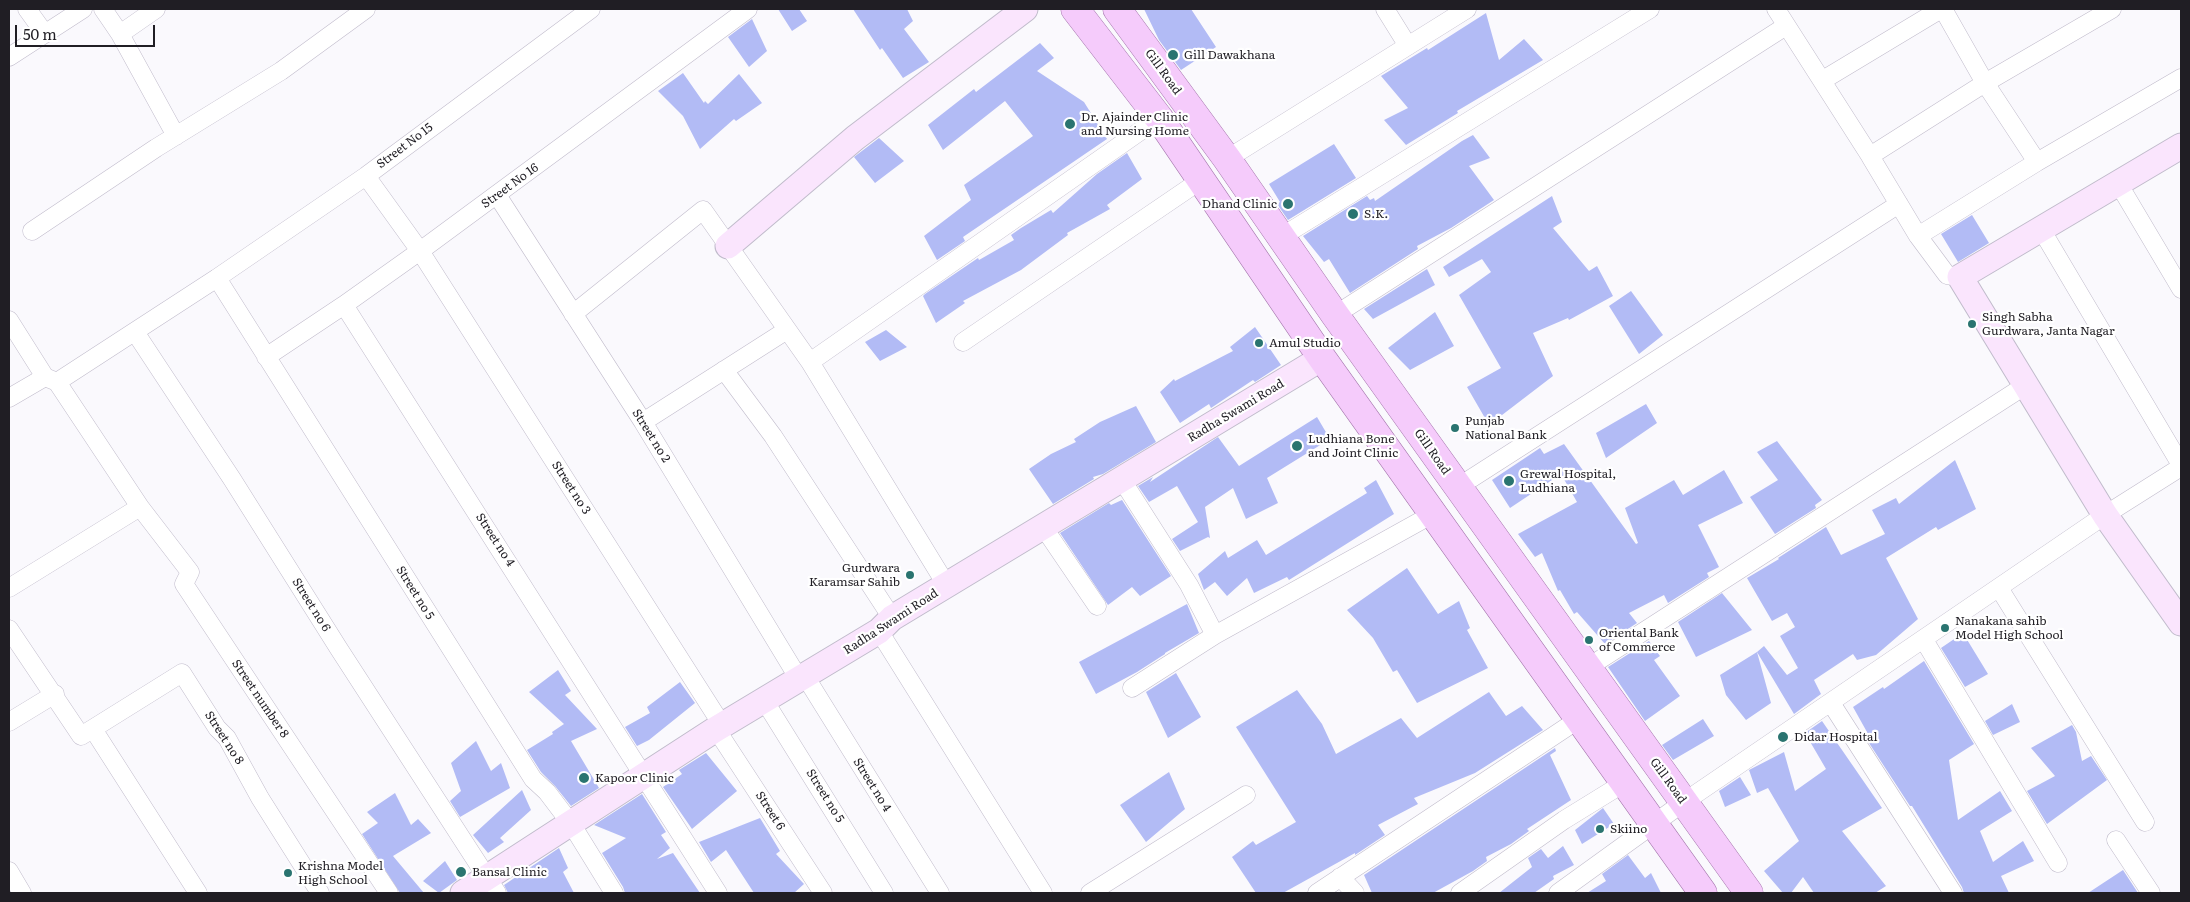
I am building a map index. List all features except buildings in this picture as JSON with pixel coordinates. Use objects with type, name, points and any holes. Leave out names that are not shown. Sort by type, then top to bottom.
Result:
[{"type":"main road","points":[[1075,9],[1159,118],[1322,358],[1703,893]]},
{"type":"main road","name":"Gill Road","points":[[1117,9],[1749,893]]},
{"type":"street","points":[[27,9],[45,34]]},
{"type":"street","points":[[9,58],[83,9]]},
{"type":"street","points":[[102,9],[120,34],[176,136]]},
{"type":"street","points":[[120,34],[156,9]]},
{"type":"street","points":[[32,231],[176,136],[281,71],[366,9]]},
{"type":"street","name":"Street No 15","points":[[9,398],[51,380],[134,332],[216,278],[366,176],[591,9]]},
{"type":"street","name":"Street No 16","points":[[266,356],[344,305],[497,196],[748,9]]},
{"type":"street","points":[[728,246],[855,138],[1025,9]]},
{"type":"street","points":[[1385,9],[1408,46]]},
{"type":"street","points":[[1226,159],[1467,9]]},
{"type":"street","points":[[1281,237],[1650,9]]},
{"type":"street","points":[[1776,9],[1823,80],[1918,236],[1946,275],[1960,277],[2181,146]]},
{"type":"street","points":[[1823,80],[1942,9],[1985,83],[2038,162]]},
{"type":"street","points":[[1870,156],[1985,83],[2112,9]]},
{"type":"street","points":[[1335,315],[1786,26]]},
{"type":"street","points":[[1918,236],[2038,162],[2181,78]]},
{"type":"street","points":[[810,362],[1159,118]]},
{"type":"street","name":"Street no 3","points":[[366,176],[420,251],[719,727]]},
{"type":"street","points":[[963,342],[1202,180]]},
{"type":"street","points":[[2118,183],[2181,289]]},
{"type":"street","name":"Street no 2","points":[[497,196],[802,677]]},
{"type":"street","points":[[1458,487],[1899,204]]},
{"type":"street","points":[[573,314],[703,210],[810,362],[947,586]]},
{"type":"street","points":[[1558,893],[1684,802],[2105,515],[2181,466],[2041,229]]},
{"type":"street","points":[[1960,277],[2105,515],[2181,624]]},
{"type":"street","name":"Street no 5","points":[[216,278],[533,779],[547,792],[572,825],[614,893]]},
{"type":"street","name":"Street no 4","points":[[344,305],[718,893]]},
{"type":"street","points":[[9,320],[140,507],[9,588]]},
{"type":"street","points":[[642,422],[787,330]]},
{"type":"street","name":"Street no 6","points":[[134,332],[232,479],[492,886]]},
{"type":"street","name":"Radha Swami Road","points":[[464,893],[492,886],[572,825],[719,727],[1322,358]]},
{"type":"street","points":[[724,370],[773,436],[1043,893]]},
{"type":"street","points":[[1587,668],[2026,385]]},
{"type":"street","points":[[1122,480],[1189,585],[1216,635]]},
{"type":"street","name":"Street number 8","points":[[140,507],[190,572],[184,584],[389,893]]},
{"type":"street","points":[[1132,688],[1216,635],[1433,514]]},
{"type":"street","points":[[1044,528],[1097,606]]},
{"type":"street","points":[[1999,588],[2145,822]]},
{"type":"street","points":[[9,629],[55,694],[81,736],[93,729],[198,893]]},
{"type":"street","points":[[1924,640],[2058,863]]},
{"type":"street","name":"Street no 8","points":[[93,729],[182,673],[217,728],[227,738],[260,798],[320,893]]},
{"type":"street","name":"Street no 4","points":[[802,677],[940,893]]},
{"type":"street","points":[[9,722],[55,694]]},
{"type":"street","name":"Street no 5","points":[[764,700],[884,893]]},
{"type":"street","points":[[1831,703],[1953,893]]},
{"type":"street","points":[[1317,893],[1579,719]]},
{"type":"street","name":"Street 6","points":[[719,727],[823,893]]},
{"type":"street","points":[[1460,893],[1564,820],[1624,783]]},
{"type":"street","points":[[1090,893],[1246,795]]},
{"type":"street","points":[[2116,840],[2151,893]]},
{"type":"street","points":[[9,871],[22,893]]},
{"type":"street","points":[[1340,877],[1355,893]]},
{"type":"place","name":"Gill Dawakhana","points":[[1173,55]]},
{"type":"place","name":"Dr. Ajainder Clinic and Nursing Home","points":[[1070,124]]},
{"type":"place","name":"Dhand Clinic","points":[[1288,204]]},
{"type":"place","name":"S.K.","points":[[1353,214]]},
{"type":"place","name":"Singh Sabha Gurdwara, Janta Nagar","points":[[1972,324]]},
{"type":"place","name":"Amul Studio","points":[[1259,343]]},
{"type":"place","name":"Punjab National Bank","points":[[1455,428]]},
{"type":"place","name":"Ludhiana Bone and Joint Clinic","points":[[1297,446]]},
{"type":"place","name":"Grewal Hospital, Ludhiana","points":[[1509,481]]},
{"type":"place","name":"Gurdwara Karamsar Sahib","points":[[910,575]]},
{"type":"place","name":"Nanakana sahib Model High School","points":[[1945,628]]},
{"type":"place","name":"Oriental Bank of Commerce","points":[[1589,640]]},
{"type":"place","name":"Didar Hospital","points":[[1783,737]]},
{"type":"place","name":"Kapoor Clinic","points":[[584,778]]},
{"type":"place","name":"Skiino","points":[[1600,829]]},
{"type":"place","name":"Bansal Clinic","points":[[461,872]]},
{"type":"place","name":"Krishna Model High School","points":[[288,873]]}]
